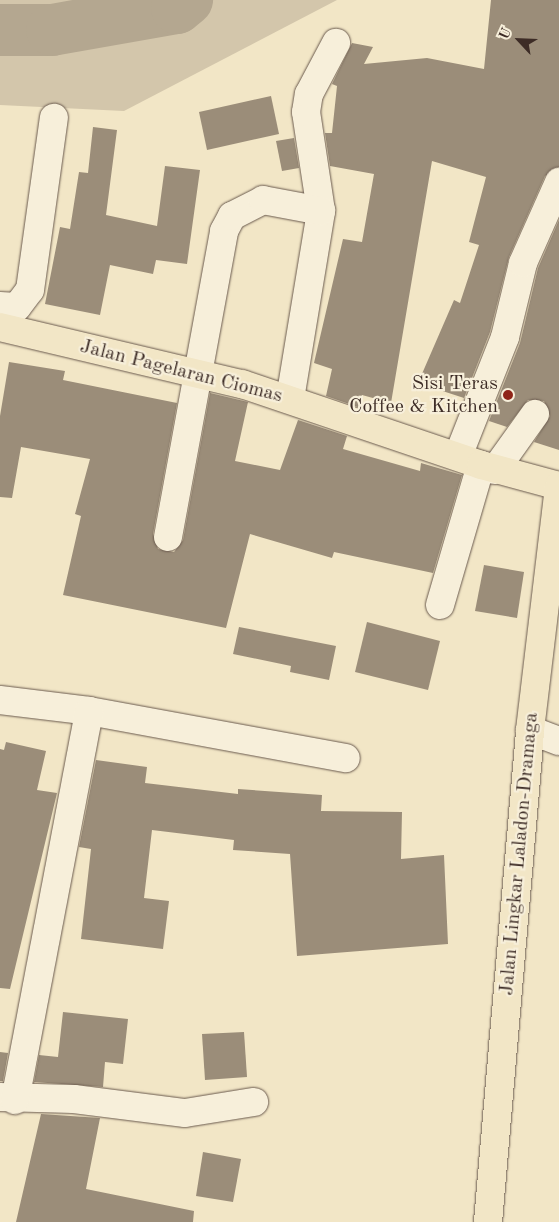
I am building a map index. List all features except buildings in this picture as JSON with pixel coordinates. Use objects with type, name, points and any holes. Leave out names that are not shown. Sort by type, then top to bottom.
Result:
[{"type":"main road","name":"Jalan Pagelaran Ciomas","points":[[0,327],[200,373],[290,399],[478,463],[559,486]]},
{"type":"main road","name":"Jalan Lingkar Laladon-Dramaga","points":[[488,1222],[530,730],[559,486]]},
{"type":"street","points":[[290,399],[321,211],[306,112],[309,94],[336,43]]},
{"type":"street","points":[[0,306],[17,306],[30,290],[54,118]]},
{"type":"street","points":[[440,605],[478,463],[523,263],[559,182]]},
{"type":"street","points":[[168,537],[200,373],[224,231],[232,216],[263,200],[321,211]]},
{"type":"street","points":[[478,463],[535,414]]},
{"type":"street","points":[[0,700],[88,711],[346,758]]},
{"type":"street","points":[[88,711],[8,1098],[74,1099],[184,1113],[254,1102]]},
{"type":"street","points":[[530,730],[559,741]]},
{"type":"shaded area","points":[[0,0],[337,0],[124,111],[0,105]]},
{"type":"waterway","points":[[0,30],[52,30],[177,8],[187,0]]},
{"type":"place","name":"Sisi Teras Coffee & Kitchen","points":[[508,395]]}]
